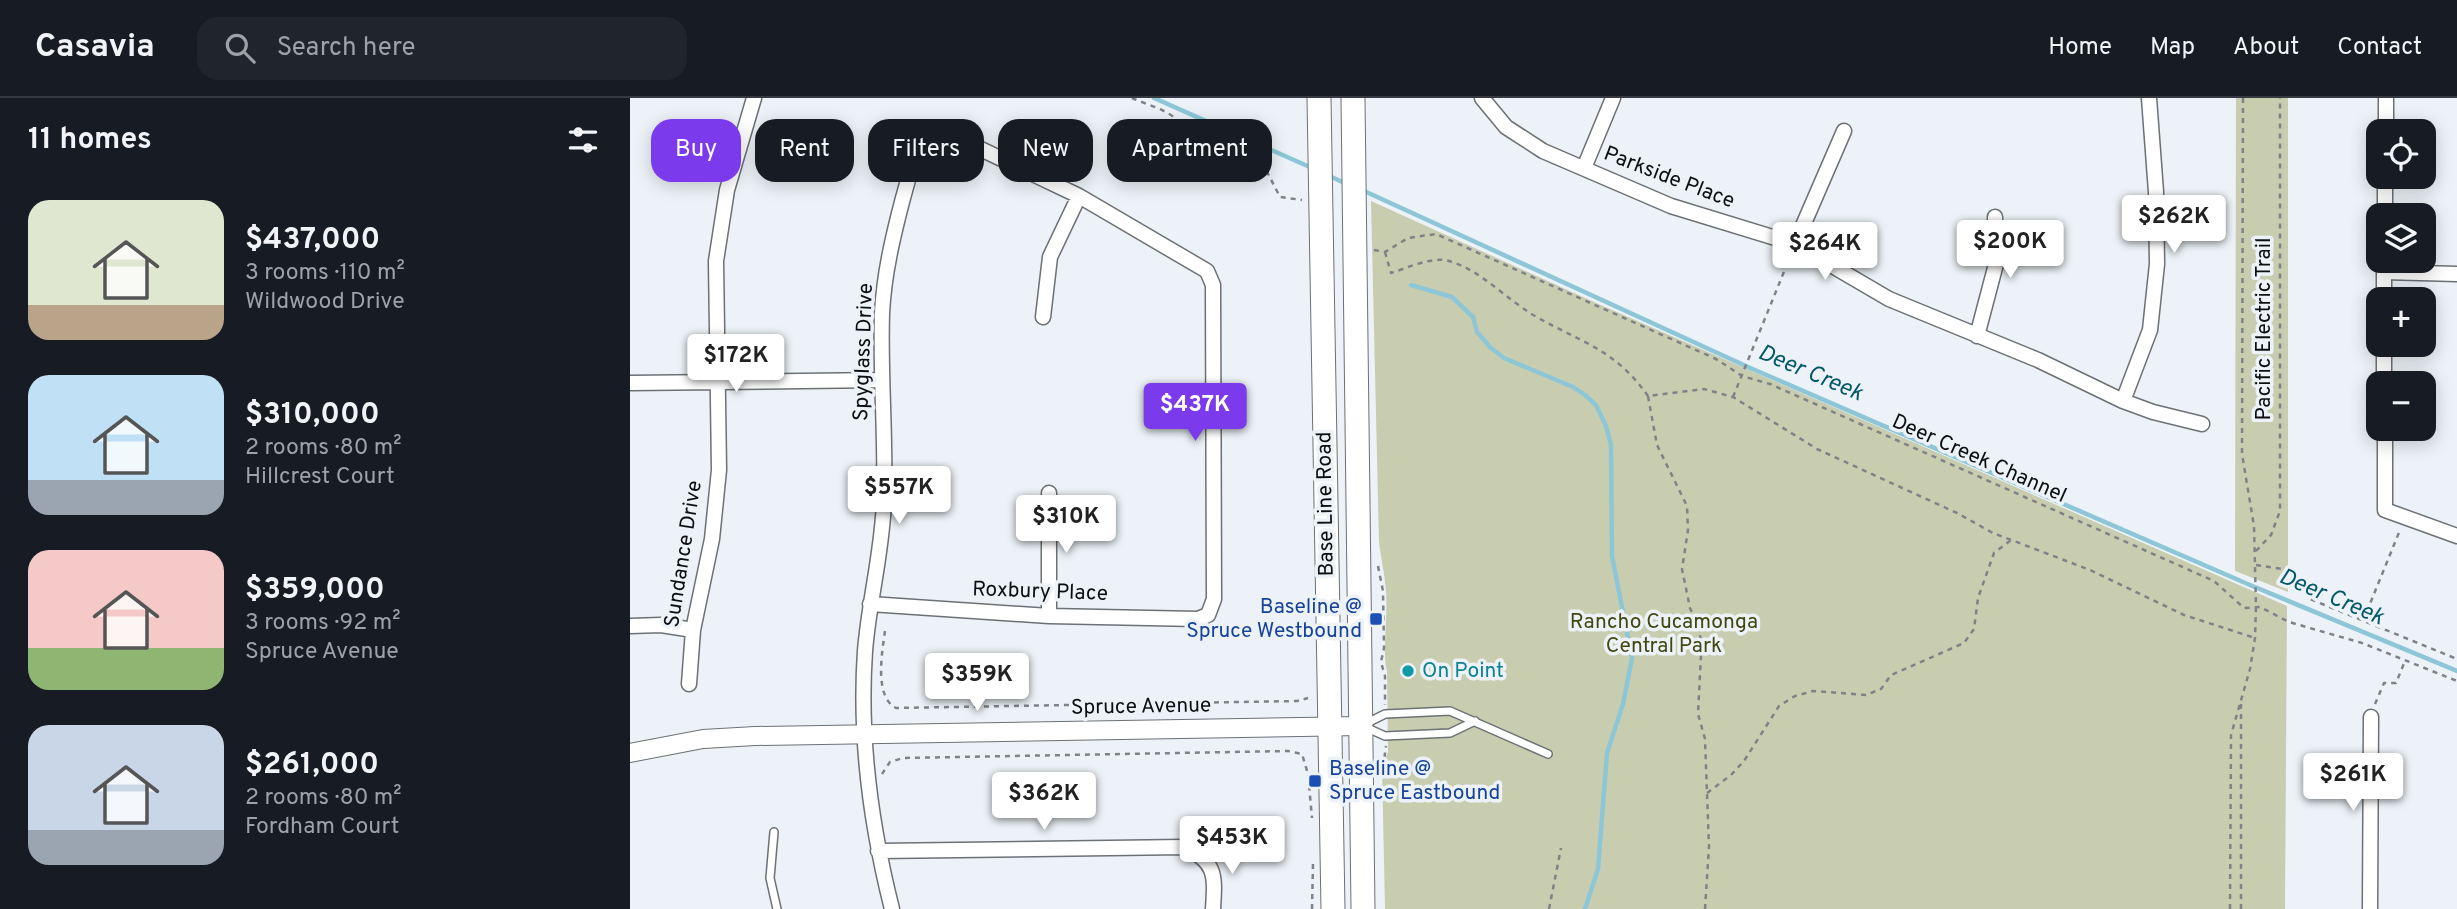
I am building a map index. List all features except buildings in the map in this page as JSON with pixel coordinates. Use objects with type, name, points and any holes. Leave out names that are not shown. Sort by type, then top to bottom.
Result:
[{"type":"main road","name":"Base Line Road","points":[[1319,98],[1333,909]]},
{"type":"main road","name":"Base Line Road","points":[[1353,98],[1363,909]]},
{"type":"street","name":"Sundance Drive","points":[[689,684],[693,630],[716,509],[716,261],[727,190],[754,98]]},
{"type":"street","name":"Parkside Place","points":[[1482,98],[1506,127],[1543,151],[1671,206],[1795,244],[1889,299],[2038,360],[2123,401],[2153,412],[2202,424]]},
{"type":"street","points":[[1584,168],[1613,98]]},
{"type":"street","points":[[2123,401],[2150,330],[2157,264],[2156,192],[2149,98]]},
{"type":"street","points":[[2386,98],[2386,119]]},
{"type":"street","points":[[1795,244],[1844,131]]},
{"type":"street","name":"Spyglass Drive","points":[[892,909],[878,851],[871,803],[866,734],[865,654],[885,497],[882,310],[891,243],[911,171],[919,154],[934,140],[949,137],[966,142],[1079,196]]},
{"type":"street","points":[[1044,317],[1050,257],[1079,196]]},
{"type":"street","name":"Roxbury Place","points":[[870,604],[1049,616],[1198,619],[1208,615],[1214,599],[1213,285],[1207,271],[1079,196]]},
{"type":"street","points":[[1977,336],[1996,264],[1995,218]]},
{"type":"street","points":[[2436,272],[2457,274]]},
{"type":"street","points":[[630,383],[882,380]]},
{"type":"street","points":[[2385,441],[2385,510],[2457,536]]},
{"type":"street","points":[[1049,493],[1049,616]]},
{"type":"street","points":[[630,626],[661,625],[693,630]]},
{"type":"street","points":[[2370,909],[2371,717]]},
{"type":"street","name":"Spruce Avenue","points":[[630,753],[703,739],[733,737],[1361,726]]},
{"type":"street","points":[[878,851],[1184,847],[1201,855],[1215,876],[1213,909]]},
{"type":"lane","points":[[1361,726],[1385,714],[1450,711],[1548,754]]},
{"type":"lane","points":[[1361,726],[1385,736],[1450,733],[1475,721]]},
{"type":"lane","points":[[774,832],[770,878],[777,909]]},
{"type":"path","points":[[1132,98],[1175,119],[1184,132],[1188,148],[1201,162],[1219,167],[1263,164],[1280,197],[1302,200]]},
{"type":"path","name":"Pacific Electric Trail","points":[[2230,909],[2231,734],[2255,638],[2256,607],[2256,551],[2242,454],[2243,98]]},
{"type":"path","name":"Pacific Electric Trail","points":[[2256,551],[2271,535],[2280,511],[2280,98]]},
{"type":"path","name":"Deer Creek Channel","points":[[1385,252],[1408,238],[1436,234],[1716,359],[1742,376],[1770,384],[2202,575],[2214,581],[2240,606],[2263,608],[2288,622],[2362,643],[2457,681]]},
{"type":"path","points":[[1733,397],[1795,244]]},
{"type":"path","points":[[1370,250],[1385,252],[1391,273],[1446,260],[1462,266],[1535,316],[1587,341],[1620,362],[1648,396],[1657,445],[1687,506],[1688,530],[1682,569],[1690,608],[1700,633],[1698,713],[1705,739],[1709,847],[1705,909]]},
{"type":"path","points":[[1648,396],[1704,388],[1733,397],[1817,449],[2011,540],[2090,570],[2184,615],[2255,638]]},
{"type":"path","points":[[2363,621],[2405,518]]},
{"type":"path","points":[[1707,793],[1744,761],[1779,706],[1795,696],[1813,691],[1866,695],[1881,689],[1891,674],[1965,643],[1974,629],[1978,598],[1994,553],[2011,540]]},
{"type":"path","points":[[2256,565],[2288,570],[2310,598],[2457,659]]},
{"type":"path","points":[[885,631],[883,690],[886,700],[896,708],[1270,702],[1308,698]]},
{"type":"path","points":[[2371,717],[2381,686],[2388,682],[2396,683],[2405,661]]},
{"type":"path","name":"Pacific Electric Trail","points":[[2241,698],[2241,909]]},
{"type":"path","points":[[881,785],[890,762],[903,758],[1289,751],[1302,754],[1306,764],[1312,820]]},
{"type":"path","points":[[1378,768],[1386,753]]},
{"type":"path","points":[[1549,909],[1561,848]]},
{"type":"path","points":[[1312,909],[1313,861]]},
{"type":"green space","points":[[2236,98],[2288,98],[2288,592],[2235,571]]},
{"type":"green space","name":"Rancho Cucamonga Central Park","points":[[1371,201],[1594,302],[2287,606],[2285,909],[1385,909],[1382,767],[1388,752],[1386,601],[1379,542]]},
{"type":"waterway","name":"Deer Creek","points":[[1154,98],[1312,168]]},
{"type":"waterway","name":"Deer Creek","points":[[1327,175],[1347,184]]},
{"type":"waterway","name":"Deer Creek","points":[[1362,190],[1748,367],[2250,585],[2457,671]]},
{"type":"waterway","points":[[1411,285],[1452,297],[1473,317],[1477,332],[1491,348],[1504,358],[1573,387],[1585,395],[1596,405],[1606,426],[1611,445],[1612,556],[1632,658],[1623,704],[1607,753],[1598,869],[1585,909]]},
{"type":"place","name":"Baseline @ Spruce Westbound","points":[[1376,619]]},
{"type":"place","name":"On Point","points":[[1408,671]]},
{"type":"place","name":"Baseline @ Spruce Eastbound","points":[[1315,781]]}]
